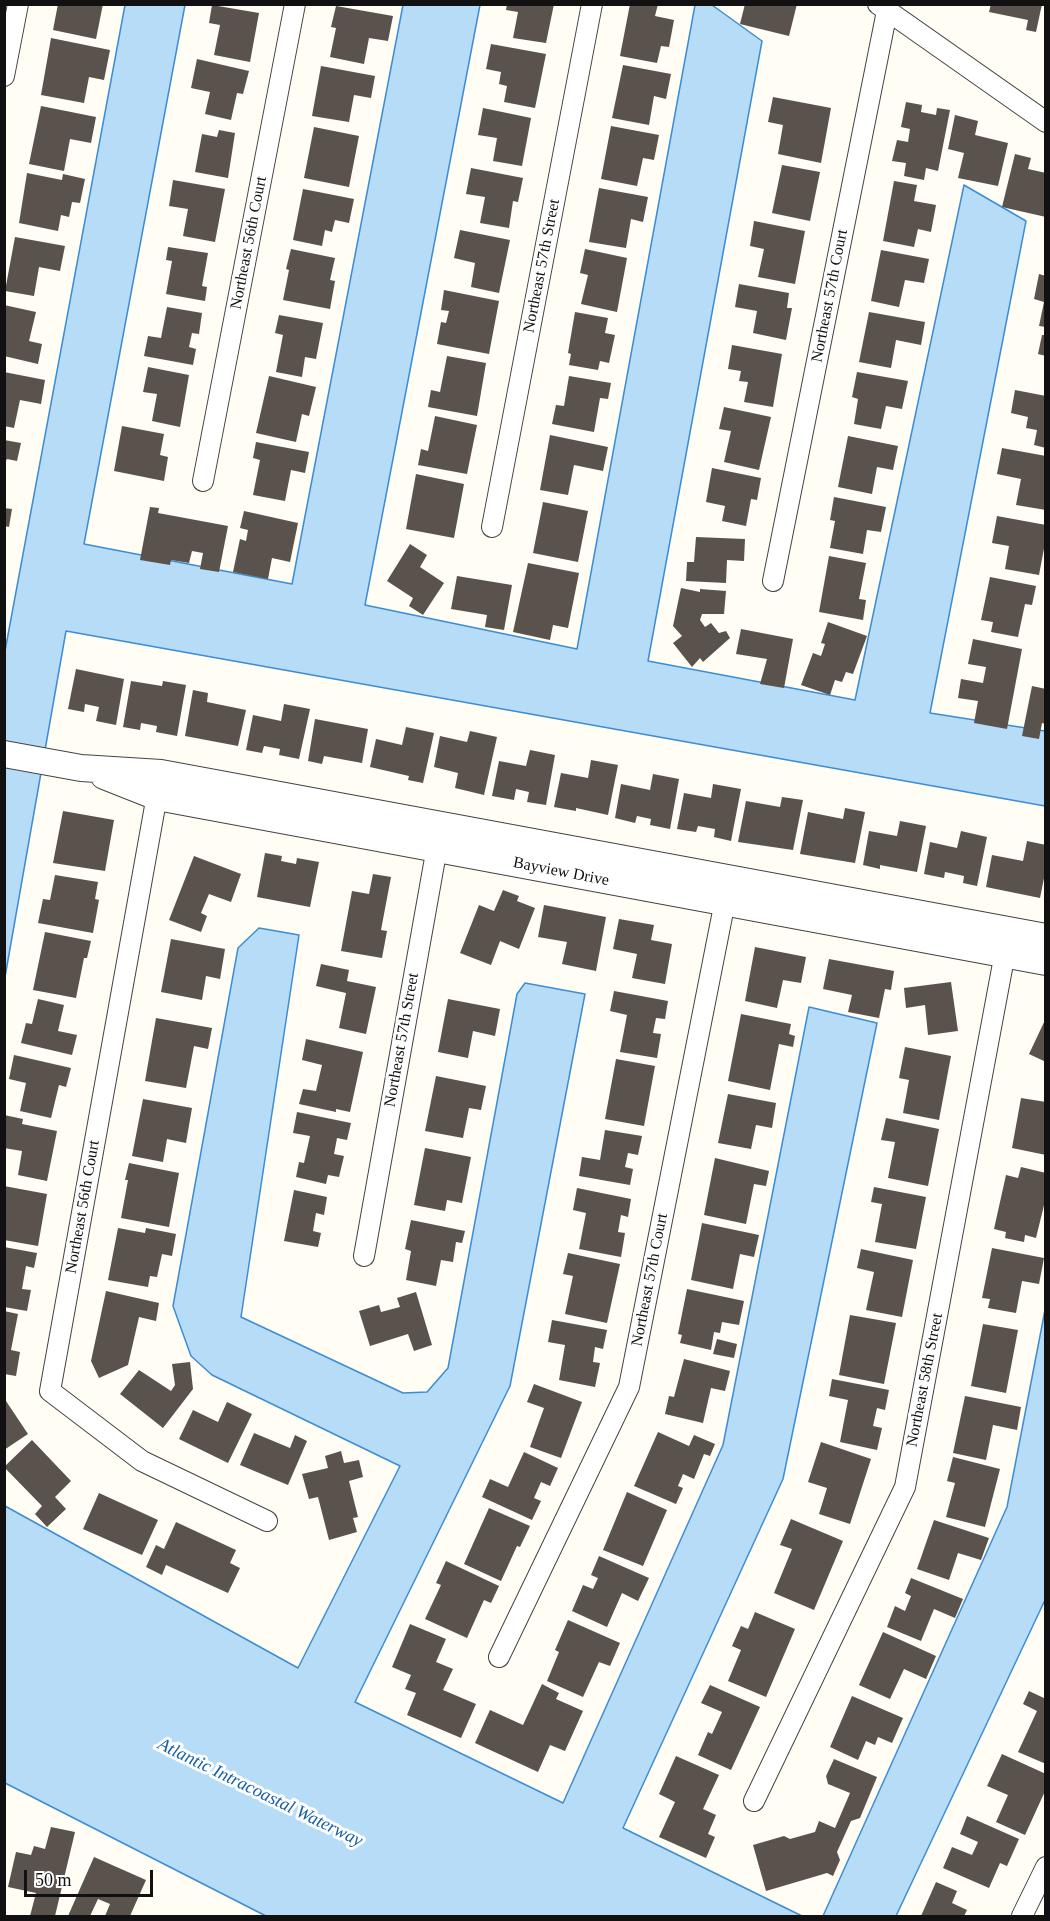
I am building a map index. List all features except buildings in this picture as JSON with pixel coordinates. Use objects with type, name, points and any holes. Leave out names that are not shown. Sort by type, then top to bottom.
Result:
[{"type":"street","points":[[4,76],[18,4]]},
{"type":"street","name":"Northeast 56th Court","points":[[203,481],[295,4]]},
{"type":"street","name":"Northeast 57th Street","points":[[492,527],[592,4]]},
{"type":"street","points":[[883,8],[1046,122]]},
{"type":"street","name":"Northeast 57th Court","points":[[773,581],[883,8]]},
{"type":"street","name":"Bayview Drive","points":[[4,754],[159,785],[1007,942],[1046,962]]},
{"type":"street","name":"Northeast 56th Court","points":[[159,785],[50,1391],[142,1461],[267,1521]]},
{"type":"street","name":"Northeast 57th Street","points":[[363,1256],[439,836]]},
{"type":"street","name":"Northeast 57th Court","points":[[499,1657],[629,1387],[727,891]]},
{"type":"street","name":"Bayview Drive","points":[[1007,942],[1046,937]]},
{"type":"street","name":"Northeast 58th Street","points":[[754,1801],[905,1487],[1007,942]]},
{"type":"street","points":[[1022,1917],[1046,1867]]},
{"type":"water","points":[[125,5],[185,5],[84,544],[292,584],[403,5],[480,5],[365,605],[577,649],[695,5],[712,5],[762,41],[648,661],[855,700],[964,185],[1026,221],[930,713],[1045,731],[1045,806],[66,631],[5,977],[5,651]]},
{"type":"water","name":"Atlantic Intracoastal Waterway","points":[[259,928],[299,935],[241,1317],[403,1393],[427,1392],[448,1368],[517,994],[525,983],[585,994],[510,1386],[355,1702],[563,1803],[723,1445],[809,1007],[877,1023],[783,1479],[623,1828],[802,1916],[266,1916],[5,1783],[5,1506],[298,1668],[400,1466],[212,1375],[191,1356],[173,1306],[238,948]]},
{"type":"water","points":[[1045,1310],[1045,1600],[896,1916],[823,1916],[1007,1507]]}]
